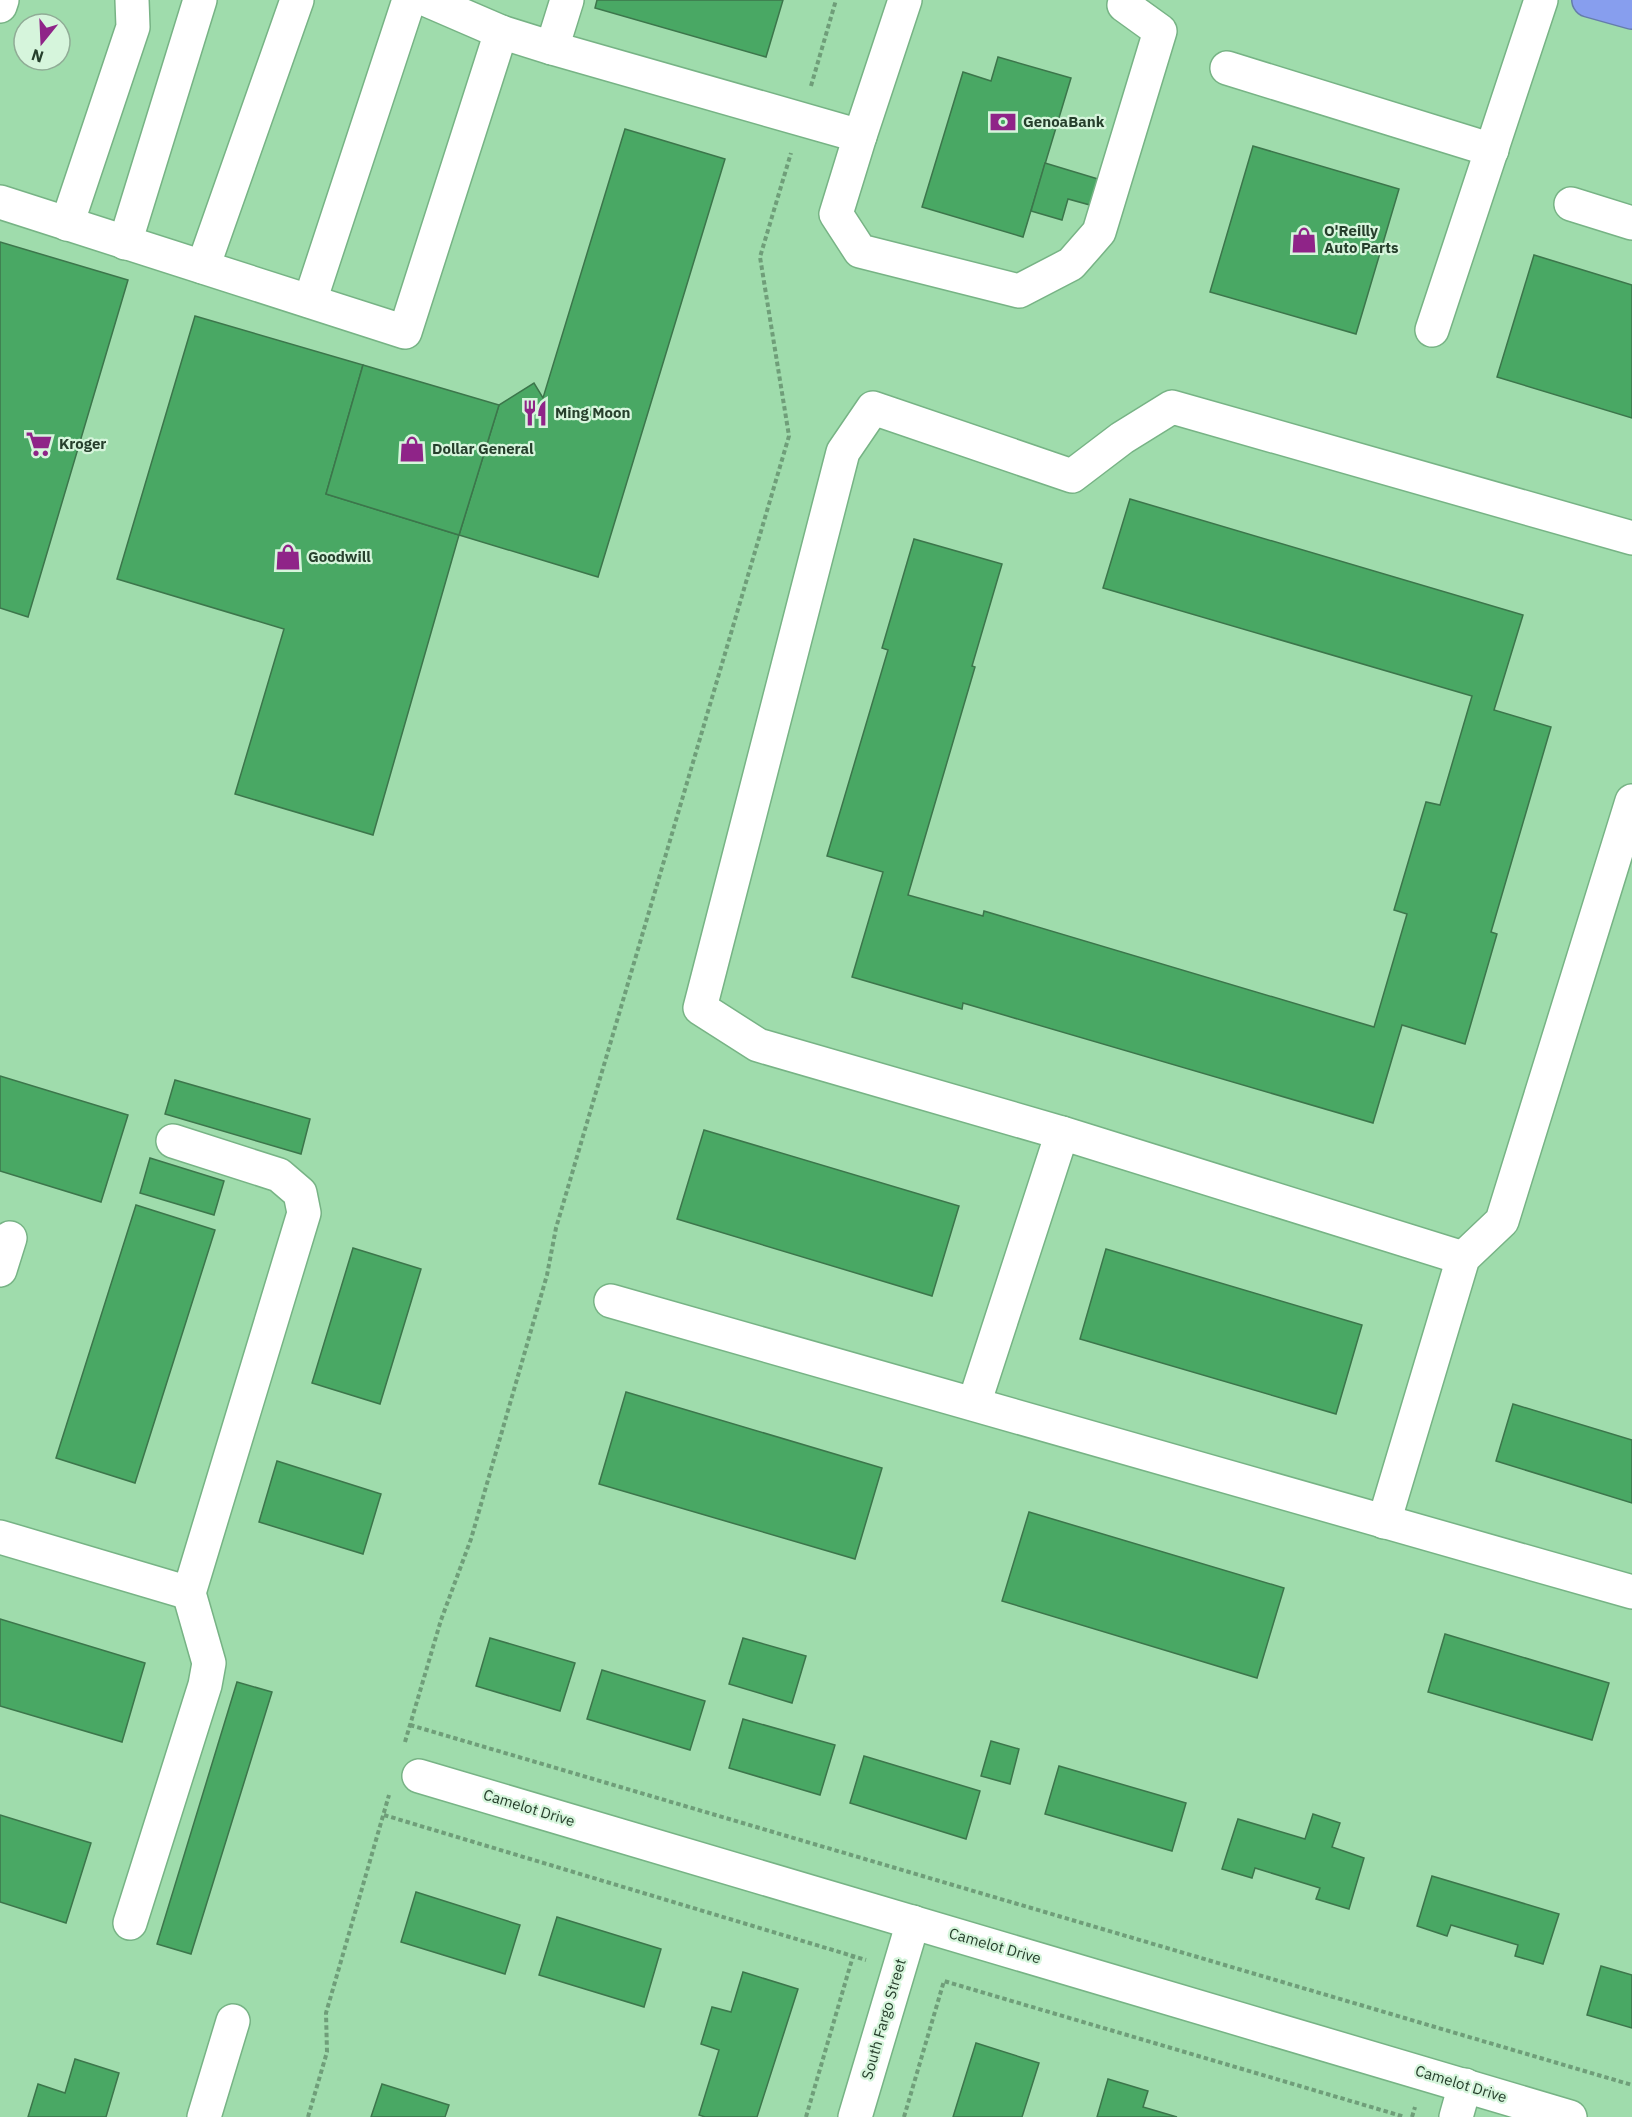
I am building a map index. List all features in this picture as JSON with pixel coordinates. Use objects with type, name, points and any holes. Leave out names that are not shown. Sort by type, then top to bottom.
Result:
[{"type":"highway","points":[[1589,0],[1632,12]]},
{"type":"street","points":[[0,6],[2,0]]},
{"type":"street","points":[[67,224],[133,27],[132,0]]},
{"type":"street","points":[[125,243],[200,0]]},
{"type":"street","points":[[203,267],[297,0]]},
{"type":"street","points":[[310,301],[409,0]]},
{"type":"street","points":[[427,0],[501,32],[860,136]]},
{"type":"street","points":[[552,48],[567,0]]},
{"type":"street","points":[[905,0],[836,214],[860,251],[1019,291],[1071,264],[1099,232],[1160,31],[1119,2]]},
{"type":"street","points":[[1432,330],[1541,0]]},
{"type":"street","points":[[0,202],[405,332],[501,32]]},
{"type":"street","points":[[1227,68],[1492,150]]},
{"type":"street","points":[[1571,204],[1632,223]]},
{"type":"street","points":[[1463,1258],[1062,1133],[758,1045],[700,1008],[843,452],[873,408],[1072,476],[1122,438],[1172,407],[1632,538]]},
{"type":"street","points":[[1384,1522],[1463,1258],[1502,1221],[1632,801]]},
{"type":"street","points":[[974,1404],[1062,1133]]},
{"type":"street","points":[[130,1923],[206,1685],[209,1662],[189,1593],[304,1213],[300,1193],[279,1175],[173,1141]]},
{"type":"street","points":[[0,1270],[10,1238]]},
{"type":"street","points":[[611,1300],[1632,1592]]},
{"type":"street","points":[[0,1537],[189,1593]]},
{"type":"street","name":"Camelot Drive","points":[[411,1762],[913,1922],[1570,2117]]},
{"type":"street","name":"South Fargo Street","points":[[855,2117],[913,1922]]},
{"type":"street","points":[[204,2117],[233,2022]]},
{"type":"street","points":[[1456,2117],[1465,2085]]},
{"type":"path","points":[[411,1762],[410,1725],[441,1620],[471,1539],[547,1275],[559,1217],[789,436],[760,257],[836,0]]},
{"type":"path","points":[[410,1725],[1632,2085]]},
{"type":"path","points":[[308,2117],[327,2052],[326,2013],[390,1793]]},
{"type":"path","points":[[384,1815],[853,1956],[806,2117]]},
{"type":"path","points":[[904,2117],[944,1981],[1405,2117]]},
{"type":"building","points":[[597,0],[783,0],[766,57],[595,8]]},
{"type":"building","name":"GenoaBank","points":[[998,57],[1071,78],[1023,237],[922,207],[963,72],[991,81]]},
{"type":"building","points":[[625,129],[725,159],[598,577],[459,535],[499,405],[534,383],[543,398]]},
{"type":"building","name":"O'Reilly Auto Parts","points":[[1253,146],[1399,189],[1356,334],[1210,292]]},
{"type":"building","points":[[1045,163],[1098,179],[1090,205],[1068,199],[1062,220],[1031,211]]},
{"type":"building","name":"Kroger","points":[[0,242],[128,280],[28,617],[0,608]]},
{"type":"building","points":[[1534,255],[1632,285],[1632,418],[1497,377]]},
{"type":"building","name":"Goodwill","points":[[195,316],[363,365],[326,494],[459,535],[373,835],[235,794],[284,629],[117,579]]},
{"type":"building","name":"Dollar General","points":[[363,365],[499,405],[459,535],[326,494]]},
{"type":"building","points":[[1130,499],[1523,615],[1494,710],[1551,727],[1491,932],[1497,934],[1465,1044],[1402,1025],[1373,1123],[963,1003],[962,1009],[852,977],[883,872],[827,856],[888,650],[882,648],[914,539],[1002,564],[972,666],[975,667],[908,895],[983,916],[984,911],[1374,1027],[1407,914],[1394,910],[1426,802],[1440,805],[1472,696],[1103,588]]},
{"type":"building","points":[[0,1076],[128,1115],[101,1202],[0,1171]]},
{"type":"building","points":[[175,1080],[310,1119],[301,1154],[165,1114]]},
{"type":"building","points":[[704,1130],[959,1206],[932,1296],[677,1219]]},
{"type":"building","points":[[150,1158],[224,1181],[214,1215],[140,1193]]},
{"type":"building","points":[[136,1205],[215,1230],[135,1483],[56,1458]]},
{"type":"building","points":[[353,1248],[421,1269],[380,1404],[312,1383]]},
{"type":"building","points":[[1106,1249],[1362,1325],[1336,1414],[1080,1339]]},
{"type":"building","points":[[626,1392],[882,1468],[855,1559],[599,1484]]},
{"type":"building","points":[[1513,1404],[1632,1440],[1632,1503],[1496,1461]]},
{"type":"building","points":[[277,1461],[381,1494],[363,1554],[259,1522]]},
{"type":"building","points":[[1029,1512],[1284,1588],[1257,1678],[1002,1601]]},
{"type":"building","points":[[0,1619],[145,1663],[122,1742],[0,1706]]},
{"type":"building","points":[[1445,1634],[1609,1683],[1592,1740],[1428,1692]]},
{"type":"building","points":[[490,1638],[575,1663],[560,1711],[476,1686]]},
{"type":"building","points":[[743,1638],[806,1656],[792,1703],[729,1684]]},
{"type":"building","points":[[602,1670],[705,1701],[690,1750],[587,1719]]},
{"type":"building","points":[[237,1682],[272,1692],[191,1954],[157,1944]]},
{"type":"building","points":[[743,1719],[835,1745],[820,1795],[729,1768]]},
{"type":"building","points":[[991,1741],[1019,1749],[1010,1784],[981,1776]]},
{"type":"building","points":[[864,1756],[980,1791],[966,1839],[850,1803]]},
{"type":"building","points":[[1059,1766],[1186,1803],[1172,1851],[1045,1814]]},
{"type":"building","points":[[1313,1814],[1340,1823],[1332,1847],[1364,1858],[1349,1909],[1316,1899],[1320,1888],[1255,1868],[1252,1878],[1222,1869],[1238,1819],[1305,1839]]},
{"type":"building","points":[[0,1815],[91,1843],[66,1923],[0,1902]]},
{"type":"building","points":[[1432,1876],[1559,1914],[1543,1964],[1515,1956],[1518,1945],[1451,1925],[1447,1936],[1417,1926]]},
{"type":"building","points":[[416,1892],[520,1925],[505,1974],[401,1942]]},
{"type":"building","points":[[557,1917],[661,1949],[644,2007],[539,1975]]},
{"type":"building","points":[[1601,1966],[1632,1975],[1632,2028],[1587,2015]]},
{"type":"building","points":[[743,1972],[798,1989],[757,2117],[705,2117],[699,2115],[719,2050],[701,2044],[712,2007],[731,2012]]},
{"type":"building","points":[[976,2043],[1039,2063],[1022,2117],[953,2117]]},
{"type":"building","points":[[75,2059],[119,2073],[106,2117],[28,2117],[38,2084],[65,2093]]},
{"type":"building","points":[[1108,2079],[1148,2091],[1143,2107],[1177,2117],[1097,2117]]},
{"type":"building","points":[[382,2084],[449,2105],[445,2117],[371,2117]]},
{"type":"place","name":"GenoaBank","points":[[1003,122]]},
{"type":"place","name":"O'Reilly Auto Parts","points":[[1304,240]]},
{"type":"place","name":"Ming Moon","points":[[535,413]]},
{"type":"place","name":"Kroger","points":[[39,444]]},
{"type":"place","name":"Dollar General","points":[[412,449]]},
{"type":"place","name":"Goodwill","points":[[288,557]]}]
